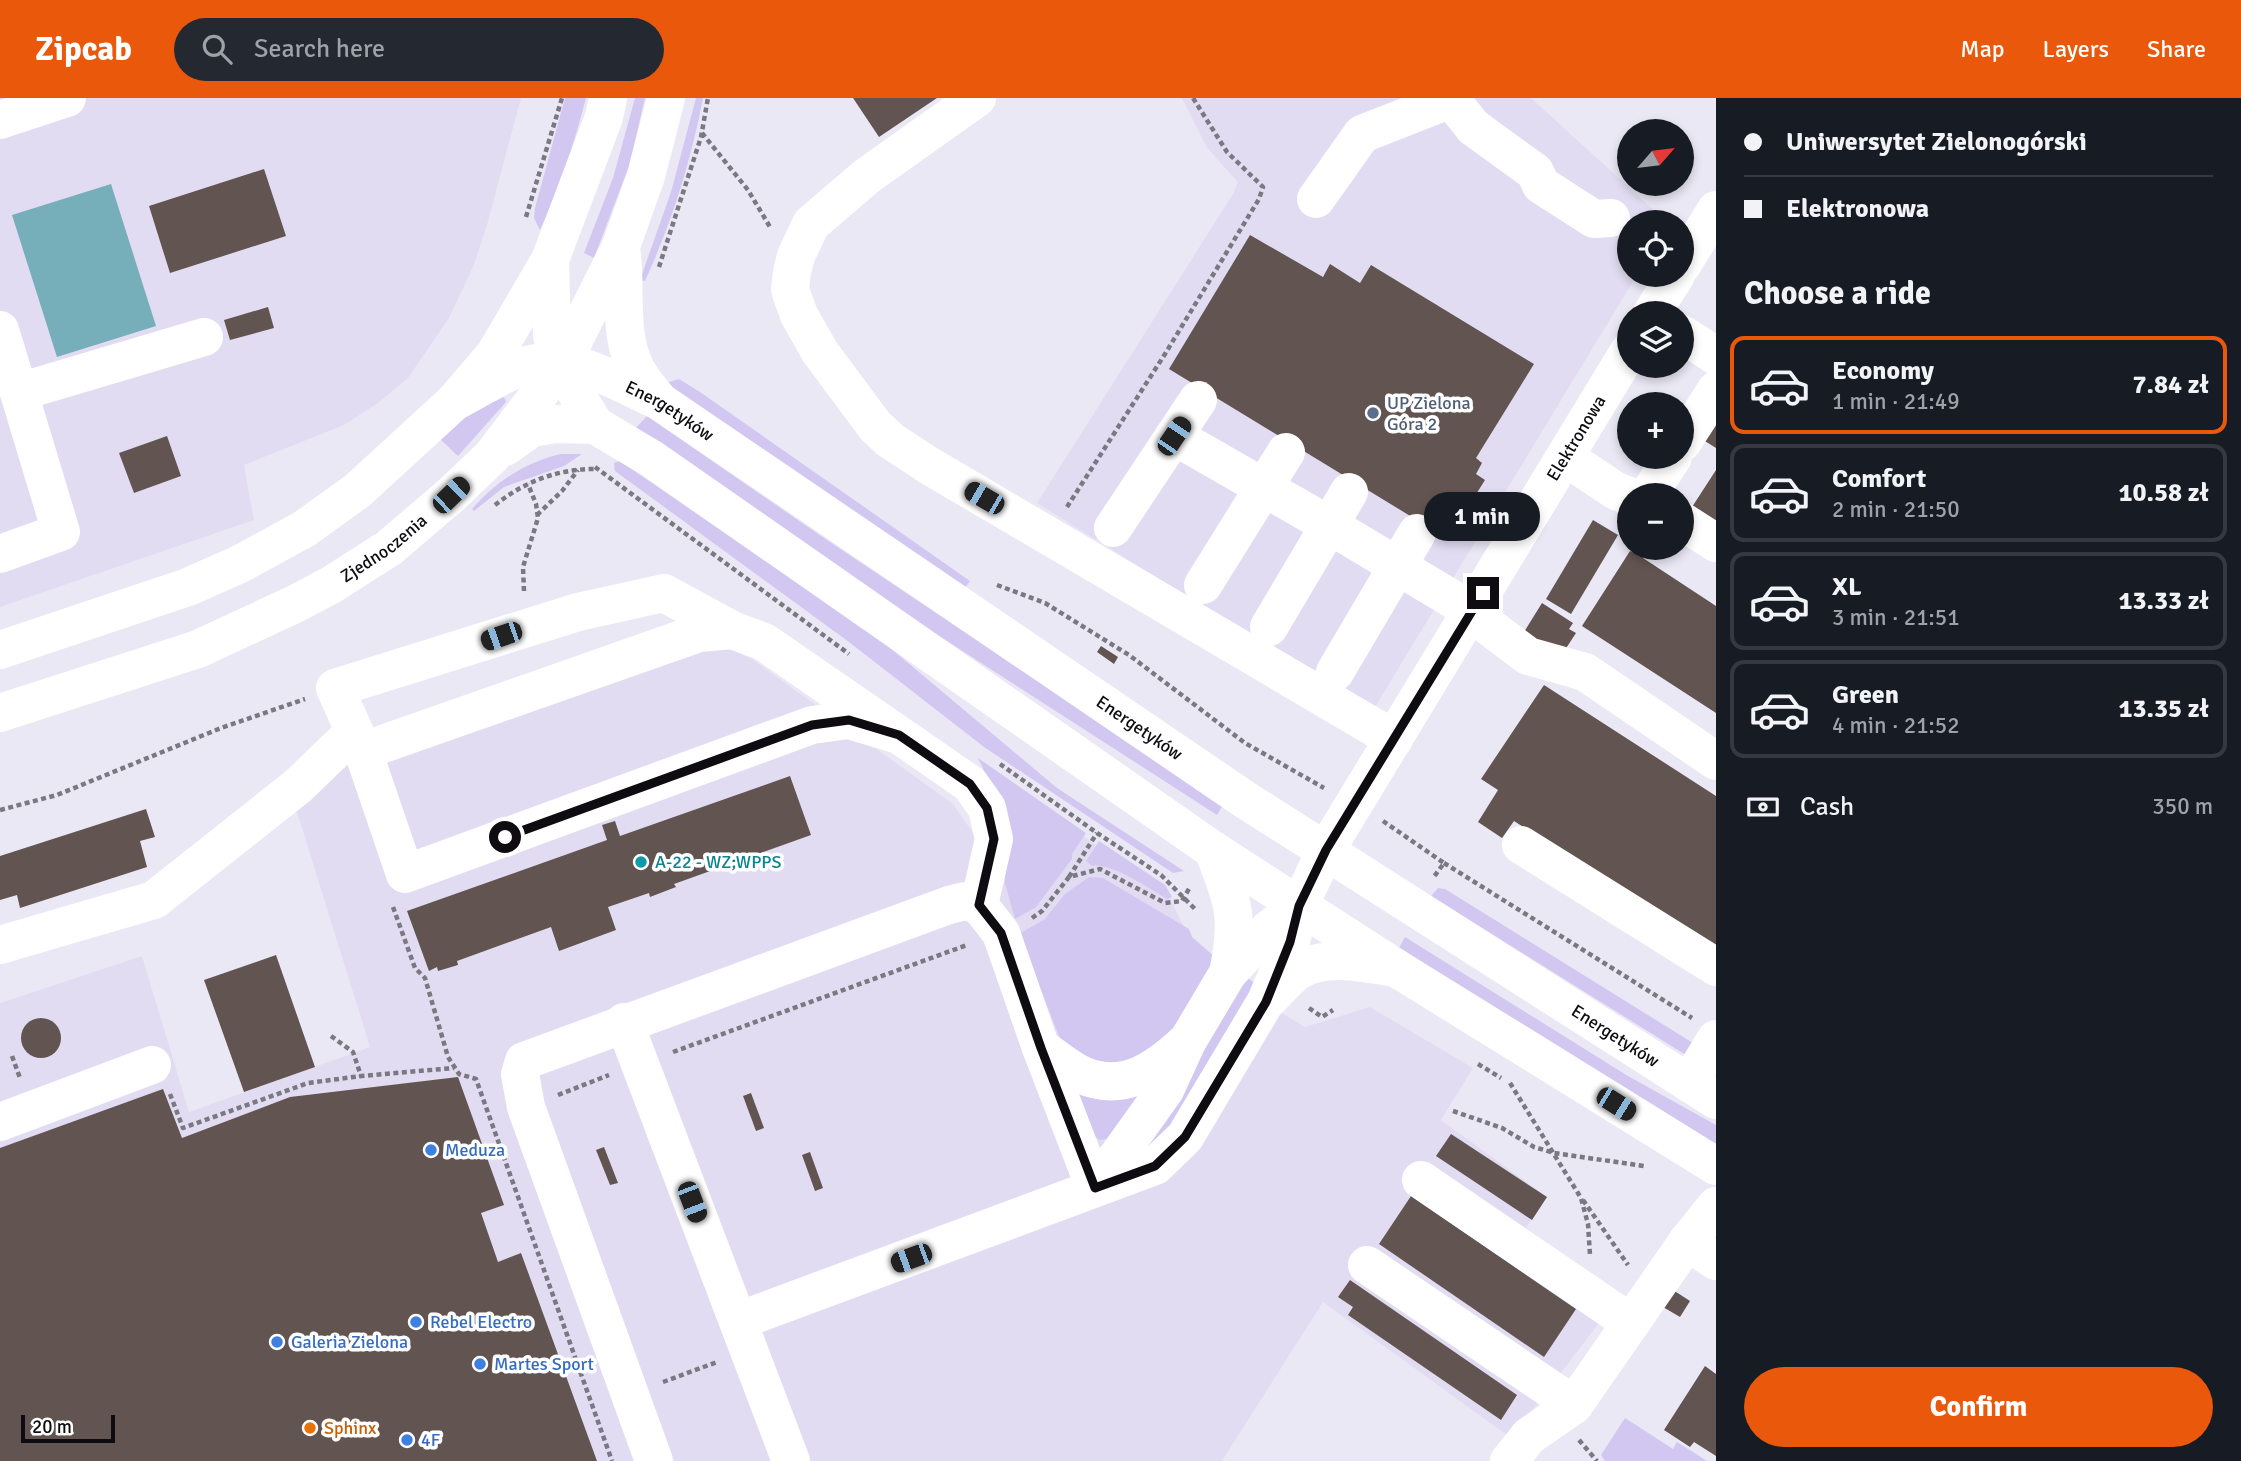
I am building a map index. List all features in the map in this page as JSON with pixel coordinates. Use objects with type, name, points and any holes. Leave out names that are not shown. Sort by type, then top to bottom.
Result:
[{"type":"main road","points":[[0,120],[67,98]]},
{"type":"main road","points":[[0,650],[188,587],[240,564],[304,529],[357,491],[454,402],[495,354],[550,260],[604,117],[608,98]]},
{"type":"main road","name":"Zjednoczenia","points":[[0,713],[198,649],[331,585],[389,548],[451,495],[492,456],[562,364],[621,246],[646,176],[666,98]]},
{"type":"main road","points":[[976,98],[867,176],[811,224],[793,267],[790,290],[799,315],[820,352],[875,426],[890,440],[928,465],[1394,739]]},
{"type":"main road","points":[[1316,199],[1362,134],[1450,99],[1472,127],[1535,172],[1541,185],[1594,219],[1617,223]]},
{"type":"main road","points":[[1694,243],[1716,210]]},
{"type":"main road","points":[[621,246],[624,264],[624,328],[642,379],[659,401]]},
{"type":"main road","points":[[550,260],[552,336],[562,364],[595,425],[652,458],[1213,850],[1396,968],[1716,1166]]},
{"type":"main road","points":[[0,330],[61,531],[0,554]]},
{"type":"main road","points":[[19,392],[204,337]]},
{"type":"main road","points":[[1694,342],[1716,356]]},
{"type":"main road","name":"Energetyków","points":[[454,402],[523,367],[548,362],[589,368],[659,401],[1244,799],[1702,1091]]},
{"type":"main road","name":"Elektronowa","points":[[1266,1002],[1290,942],[1299,906],[1326,850],[1617,371]]},
{"type":"main road","points":[[1694,424],[1716,390]]},
{"type":"main road","points":[[1113,528],[1198,400]]},
{"type":"main road","points":[[492,456],[532,428],[555,424],[595,425]]},
{"type":"main road","points":[[1174,436],[1329,525],[1471,612],[1528,656],[1585,672],[1716,761]]},
{"type":"main road","points":[[1203,585],[1286,452]]},
{"type":"main road","points":[[1565,457],[1617,491]]},
{"type":"main road","points":[[1269,627],[1349,492]]},
{"type":"main road","points":[[1694,529],[1716,543]]},
{"type":"main road","points":[[1335,671],[1417,533]]},
{"type":"main road","points":[[899,735],[849,720],[812,725],[405,874],[359,741],[335,688],[578,612],[664,593],[732,630],[764,642],[899,735],[970,784],[987,808],[994,839],[979,905]]},
{"type":"main road","points":[[0,945],[154,900],[359,741],[699,633],[732,630]]},
{"type":"main road","points":[[1521,845],[1716,967]]},
{"type":"main road","points":[[1213,850],[1233,903],[1236,921],[1228,973]]},
{"type":"main road","points":[[654,1461],[526,1107],[520,1074],[524,1060],[965,901],[979,905],[1001,933],[1041,1048],[1095,1188]]},
{"type":"main road","points":[[1095,1188],[1166,1090],[1187,1042],[1228,973],[1269,929],[1299,906]]},
{"type":"main road","points":[[738,1321],[1155,1166],[1185,1137],[1266,1002],[1298,971],[1314,964],[1346,961],[1396,968]]},
{"type":"main road","points":[[625,1022],[791,1461]]},
{"type":"main road","points":[[1702,1091],[1704,1029]]},
{"type":"main road","points":[[1041,1048],[1080,1075],[1106,1082],[1130,1079],[1160,1066],[1187,1042]]},
{"type":"main road","points":[[0,1122],[161,1079]]},
{"type":"main road","points":[[1421,1180],[1589,1294],[1640,1311]]},
{"type":"main road","points":[[1509,1461],[1529,1436],[1574,1405],[1640,1311],[1702,1252],[1716,1206]]},
{"type":"main road","points":[[1367,1265],[1574,1405]]},
{"type":"path","points":[[525,220],[562,98]]},
{"type":"path","points":[[656,276],[702,133],[708,98]]},
{"type":"path","points":[[1049,536],[1165,354],[1259,199],[1263,187],[1227,152],[1193,98]]},
{"type":"path","points":[[702,133],[748,190],[793,267]]},
{"type":"path","points":[[528,628],[523,567],[537,515],[562,491],[579,469]]},
{"type":"path","points":[[528,484],[537,515]]},
{"type":"path","points":[[999,586],[1045,603],[1129,655],[1245,743],[1332,792]]},
{"type":"path","points":[[0,810],[57,795],[221,728],[335,688]]},
{"type":"path","points":[[1379,818],[1444,863],[1704,1029]]},
{"type":"path","points":[[1025,922],[1042,911],[1069,877],[1097,834]]},
{"type":"path","points":[[1429,884],[1444,863]]},
{"type":"path","points":[[1069,877],[1100,869],[1165,903],[1182,901],[1190,888]]},
{"type":"path","points":[[391,900],[415,968],[425,978],[448,1057],[460,1074],[476,1079],[612,1461]]},
{"type":"path","points":[[668,1053],[970,944]]},
{"type":"path","points":[[1322,1017],[1333,1010]]},
{"type":"path","points":[[331,1036],[353,1052],[361,1076]]},
{"type":"path","points":[[12,1056],[20,1078]]},
{"type":"path","points":[[1469,1058],[1520,1088]]},
{"type":"path","points":[[161,1079],[183,1128],[308,1083],[455,1068]]},
{"type":"path","points":[[553,1097],[613,1074]]},
{"type":"path","points":[[1510,1083],[1581,1198],[1642,1284],[1640,1311]]},
{"type":"path","points":[[1453,1111],[1502,1128],[1534,1147],[1554,1153],[1644,1166]]},
{"type":"path","points":[[1634,1159],[1656,1173]]},
{"type":"path","points":[[1581,1198],[1588,1224],[1591,1252],[1589,1294]]},
{"type":"path","points":[[658,1384],[720,1361]]},
{"type":"shaded area","points":[[0,98],[521,98],[474,265],[449,318],[408,378],[378,403],[344,425],[244,465],[254,520],[0,607]]},
{"type":"shaded area","points":[[565,98],[586,98],[566,165],[540,230],[534,218],[535,208]]},
{"type":"shaded area","points":[[635,98],[645,98],[629,166],[594,258],[584,253],[613,178]]},
{"type":"shaded area","points":[[696,98],[703,98],[680,191],[645,281],[640,280],[671,192]]},
{"type":"shaded area","points":[[1182,98],[1531,98],[1617,176],[1617,196],[1638,196],[1654,210],[1617,210],[1617,287],[1630,287],[1621,301],[1617,301],[1617,308],[1372,712],[1037,503],[1233,194],[1238,182],[1207,148]]},
{"type":"shaded area","points":[[679,379],[970,581],[962,592],[666,383]]},
{"type":"shaded area","points":[[504,397],[506,402],[458,456],[440,439],[468,414]]},
{"type":"shaded area","points":[[647,416],[1223,805],[1217,815],[851,579],[634,430]]},
{"type":"shaded area","points":[[560,454],[582,454],[564,466],[504,487],[474,511],[472,509],[512,474],[535,462]]},
{"type":"shaded area","points":[[620,461],[882,641],[1057,788],[1184,871],[1173,873],[984,747],[849,642],[615,471],[614,463]]},
{"type":"shaded area","points":[[699,633],[752,659],[953,804],[973,833],[1043,809],[1168,894],[1202,965],[1305,1027],[1370,1007],[1473,1068],[1441,1120],[1547,1197],[1523,1232],[1619,1297],[1511,1438],[1323,1302],[1222,1461],[0,1461],[0,1003],[142,956],[189,1112],[370,1047],[288,783]]},
{"type":"shaded area","points":[[978,758],[1086,833],[1072,854],[1072,859],[1036,907],[1015,919],[1005,883],[1005,836]]},
{"type":"shaded area","points":[[1099,841],[1165,885],[1172,897],[1167,899],[1109,868],[1092,866],[1086,861]]},
{"type":"shaded area","points":[[1089,877],[1103,878],[1189,929],[1192,937],[1216,958],[1159,1054],[1109,1069],[1061,1041],[1019,934],[1045,919],[1065,894]]},
{"type":"shaded area","points":[[1438,888],[1445,889],[1693,1043],[1686,1055],[1431,896]]},
{"type":"shaded area","points":[[1405,937],[1628,1076],[1716,1125],[1716,1146],[1399,948]]},
{"type":"shaded area","points":[[1245,976],[1256,984],[1178,1117],[1151,1147],[1140,1142]]},
{"type":"shaded area","points":[[1076,1087],[1145,1092],[1111,1138],[1100,1140],[1094,1136]]},
{"type":"shaded area","points":[[1625,1418],[1673,1449],[1677,1442],[1707,1461],[1605,1461],[1601,1455]]},
{"type":"water","points":[[111,184],[156,326],[57,357],[12,215]]},
{"type":"building","points":[[853,98],[937,98],[879,137]]},
{"type":"building","points":[[264,169],[286,236],[170,273],[149,206]]},
{"type":"building","name":"UP Zielona Góra 2","points":[[1250,235],[1323,277],[1330,264],[1360,283],[1371,265],[1534,364],[1476,458],[1482,463],[1476,474],[1485,480],[1448,539],[1169,369]]},
{"type":"building","points":[[268,307],[274,328],[230,340],[224,320]]},
{"type":"building","points":[[1716,413],[1716,448],[1700,438]]},
{"type":"building","points":[[167,436],[181,476],[134,493],[119,453]]},
{"type":"building","points":[[1716,470],[1716,522],[1694,508],[1694,504]]},
{"type":"building","points":[[1593,520],[1617,534],[1571,614],[1546,599]]},
{"type":"building","points":[[1624,560],[1646,560],[1716,606],[1716,713],[1582,626]]},
{"type":"building","points":[[1542,603],[1573,623],[1569,629],[1576,633],[1561,656],[1524,632]]},
{"type":"building","points":[[1101,646],[1118,657],[1114,664],[1097,652]]},
{"type":"building","points":[[1544,685],[1716,796],[1716,951],[1514,821],[1502,838],[1478,822],[1498,790],[1481,779]]},
{"type":"building","name":"A-22 - WZ;WPPS","points":[[790,776],[811,835],[674,884],[676,887],[650,897],[649,893],[608,907],[616,930],[559,951],[551,927],[457,961],[458,965],[438,971],[437,967],[429,971],[407,911],[607,840],[602,825],[615,821],[620,836]]},
{"type":"building","points":[[146,809],[155,837],[140,841],[147,867],[20,908],[17,895],[0,900],[0,856]]},
{"type":"building","points":[[276,955],[315,1067],[244,1092],[204,980]]},
{"type":"building","points":[[41,1018],[49,1019],[55,1024],[60,1030],[60,1046],[55,1052],[49,1057],[41,1058],[33,1057],[27,1052],[22,1046],[21,1038],[22,1030],[27,1024],[33,1019]]},
{"type":"building","name":"Galeria Zielona","points":[[458,1077],[504,1205],[481,1213],[498,1262],[521,1253],[597,1461],[0,1461],[0,1148],[163,1089],[182,1138],[290,1097]]},
{"type":"building","points":[[751,1093],[764,1128],[756,1131],[743,1096]]},
{"type":"building","points":[[1451,1134],[1547,1197],[1532,1220],[1436,1156]]},
{"type":"building","points":[[604,1147],[618,1183],[610,1185],[596,1150]]},
{"type":"building","points":[[810,1152],[823,1188],[815,1191],[802,1155]]},
{"type":"building","points":[[1411,1196],[1576,1309],[1544,1357],[1379,1244]]},
{"type":"building","points":[[1350,1280],[1517,1395],[1501,1420],[1348,1315],[1353,1307],[1338,1297]]},
{"type":"building","points":[[1673,1290],[1690,1301],[1680,1317],[1663,1307]]},
{"type":"building","points":[[1705,1366],[1716,1374],[1716,1456],[1694,1442],[1690,1447],[1664,1430]]},
{"type":"place","name":"UP Zielona Góra 2","points":[[1373,413]]},
{"type":"place","name":"A-22 - WZ;WPPS","points":[[641,862]]},
{"type":"place","name":"Meduza","points":[[431,1150]]},
{"type":"place","name":"Rebel Electro","points":[[416,1322]]},
{"type":"place","name":"Galeria Zielona","points":[[277,1342]]},
{"type":"place","name":"Martes Sport","points":[[480,1364]]},
{"type":"place","name":"Sphinx","points":[[310,1428]]},
{"type":"place","name":"4F","points":[[407,1440]]},
{"type":"route","points":[[505,837],[812,725],[849,720],[899,735],[970,784],[987,808],[994,839],[979,905],[1001,933],[1041,1048],[1095,1188],[1155,1166],[1185,1137],[1266,1002],[1290,942],[1299,906],[1326,850],[1483,593]]}]
